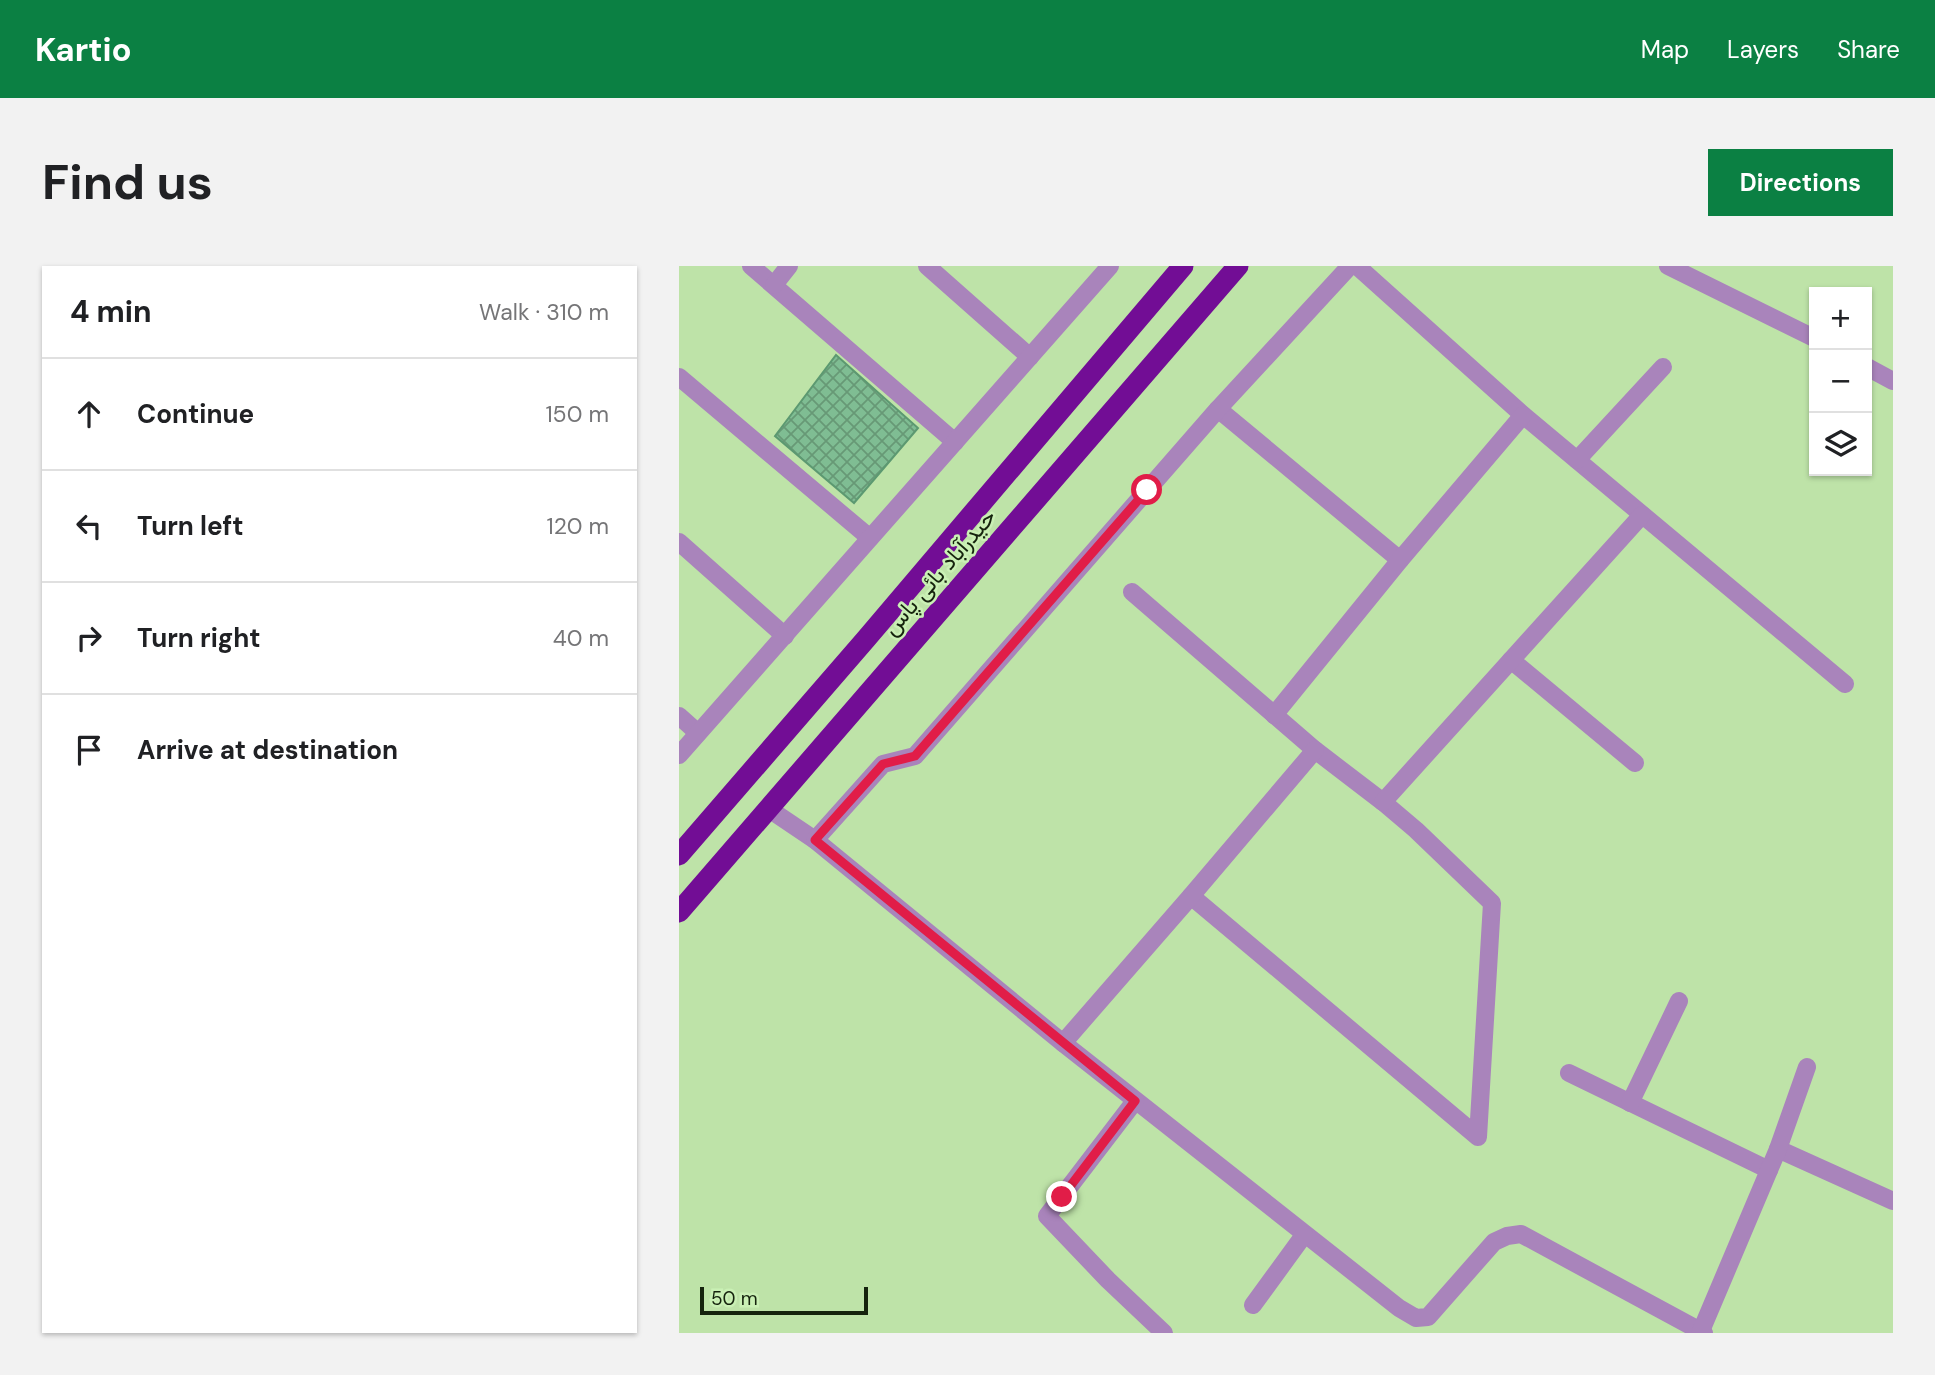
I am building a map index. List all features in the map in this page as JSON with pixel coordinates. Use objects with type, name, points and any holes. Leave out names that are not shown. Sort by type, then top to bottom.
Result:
[{"type":"highway","name":"حیدرآباد بائی پاس","points":[[679,855],[1183,266]]},
{"type":"highway","name":"حیدرآباد بائی پاس","points":[[679,912],[1238,266]]},
{"type":"street","points":[[751,266],[955,442]]},
{"type":"street","points":[[774,285],[789,266]]},
{"type":"street","points":[[927,266],[1030,356]]},
{"type":"street","points":[[679,755],[1110,266]]},
{"type":"street","points":[[815,840],[883,764],[915,756],[1218,409],[1350,266]]},
{"type":"street","points":[[1357,266],[1523,415],[1845,684]]},
{"type":"street","points":[[1668,266],[1809,335]]},
{"type":"street","points":[[1577,460],[1663,368]]},
{"type":"street","points":[[1872,370],[1893,381]]},
{"type":"street","points":[[679,377],[870,538]]},
{"type":"street","points":[[1218,409],[1400,560]]},
{"type":"street","points":[[1274,715],[1523,415]]},
{"type":"street","points":[[1383,802],[1642,515]]},
{"type":"street","points":[[679,542],[785,636]]},
{"type":"street","points":[[1132,592],[1315,750],[1416,830],[1492,903],[1478,1137],[1191,896]]},
{"type":"street","points":[[1511,660],[1635,763]]},
{"type":"street","points":[[679,716],[698,733]]},
{"type":"street","points":[[1063,1043],[1315,750]]},
{"type":"street","points":[[769,809],[815,840],[1135,1101],[1304,1235],[1416,1318],[1428,1317],[1494,1242],[1521,1234],[1702,1332],[1778,1149],[1807,1067]]},
{"type":"street","points":[[1630,1103],[1679,1001]]},
{"type":"street","points":[[1569,1073],[1769,1170]]},
{"type":"street","points":[[1135,1101],[1047,1216],[1108,1280],[1164,1333]]},
{"type":"street","points":[[1778,1149],[1893,1201]]},
{"type":"street","points":[[1253,1305],[1304,1235]]},
{"type":"building","points":[[836,355],[918,428],[854,503],[775,436]]},
{"type":"route","points":[[1062,1197],[1135,1101],[815,840],[883,764],[915,756],[1147,490]]}]
